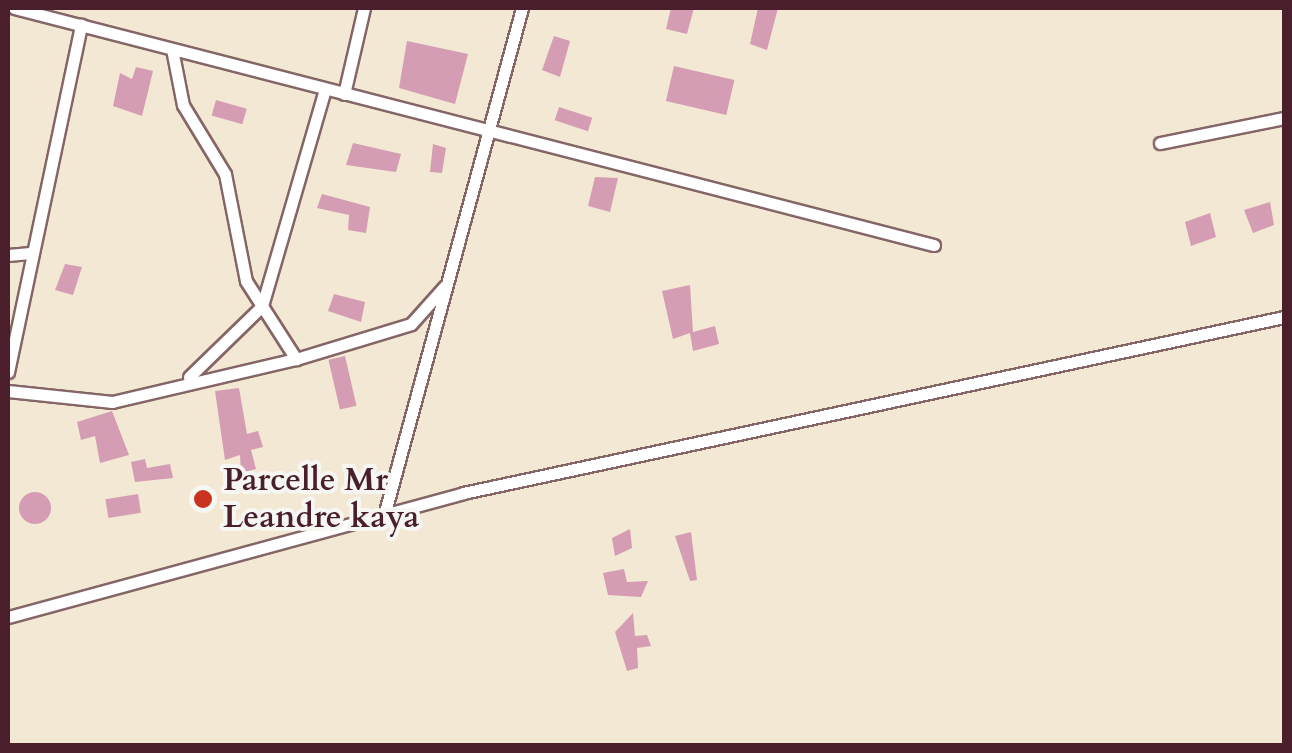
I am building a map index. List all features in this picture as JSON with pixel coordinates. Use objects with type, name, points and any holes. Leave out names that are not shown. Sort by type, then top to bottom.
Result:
[{"type":"street","points":[[14,8],[344,94],[490,124],[934,245]]},
{"type":"street","points":[[344,94],[364,8]]},
{"type":"street","points":[[385,512],[522,8]]},
{"type":"street","points":[[8,372],[12,318],[21,298],[82,25]]},
{"type":"street","points":[[172,49],[183,105],[225,174],[240,263],[296,358]]},
{"type":"street","points":[[189,377],[262,306],[326,89]]},
{"type":"street","points":[[1160,143],[1284,118]]},
{"type":"street","points":[[8,255],[30,253]]},
{"type":"street","points":[[8,391],[112,402],[189,377],[296,358],[398,330],[446,285]]},
{"type":"street","points":[[8,291],[21,298]]},
{"type":"street","points":[[8,616],[385,512],[1284,317]]},
{"type":"building","points":[[671,8],[694,8],[687,34],[666,29]]},
{"type":"building","points":[[758,8],[778,8],[767,50],[750,44]]},
{"type":"building","points":[[554,36],[570,41],[560,77],[542,70]]},
{"type":"building","points":[[407,41],[468,54],[455,104],[399,88]]},
{"type":"building","points":[[674,66],[734,80],[726,115],[666,101]]},
{"type":"building","points":[[136,67],[153,71],[142,116],[113,106],[120,73],[132,79]]},
{"type":"building","points":[[216,100],[247,109],[242,124],[212,115]]},
{"type":"building","points":[[559,107],[592,118],[588,131],[555,120]]},
{"type":"building","points":[[353,143],[401,154],[396,172],[346,165]]},
{"type":"building","points":[[433,144],[446,148],[442,173],[430,172]]},
{"type":"building","points":[[595,177],[618,178],[610,212],[588,206]]},
{"type":"building","points":[[322,194],[370,207],[366,233],[348,230],[349,215],[317,208]]},
{"type":"building","points":[[1270,202],[1274,225],[1253,233],[1244,210]]},
{"type":"building","points":[[1210,213],[1216,237],[1191,246],[1185,222]]},
{"type":"building","points":[[65,264],[82,267],[73,295],[55,290]]},
{"type":"building","points":[[690,285],[693,332],[715,326],[719,344],[693,351],[690,333],[673,339],[662,291]]},
{"type":"building","points":[[334,294],[365,302],[361,322],[328,311]]},
{"type":"building","points":[[345,356],[356,406],[340,410],[328,360]]},
{"type":"building","points":[[239,388],[247,434],[258,431],[263,447],[251,450],[256,469],[241,473],[240,455],[225,460],[215,391]]},
{"type":"building","points":[[112,411],[129,455],[100,463],[95,436],[81,440],[77,422]]},
{"type":"building","points":[[145,459],[147,468],[170,464],[173,478],[135,482],[131,462]]},
{"type":"building","points":[[35,492],[46,497],[51,508],[46,519],[35,524],[24,519],[19,508],[24,497]]},
{"type":"building","points":[[138,494],[141,513],[108,518],[105,499]]},
{"type":"building","points":[[630,529],[632,548],[615,556],[612,538]]},
{"type":"building","points":[[691,532],[697,580],[690,581],[675,536]]},
{"type":"building","points":[[624,569],[627,582],[648,581],[641,597],[608,595],[603,573]]},
{"type":"building","points":[[633,613],[635,636],[647,635],[651,646],[637,648],[638,668],[627,671],[615,632]]},
{"type":"place","name":"Parcelle Mr Leandre kaya","points":[[203,499]]}]
